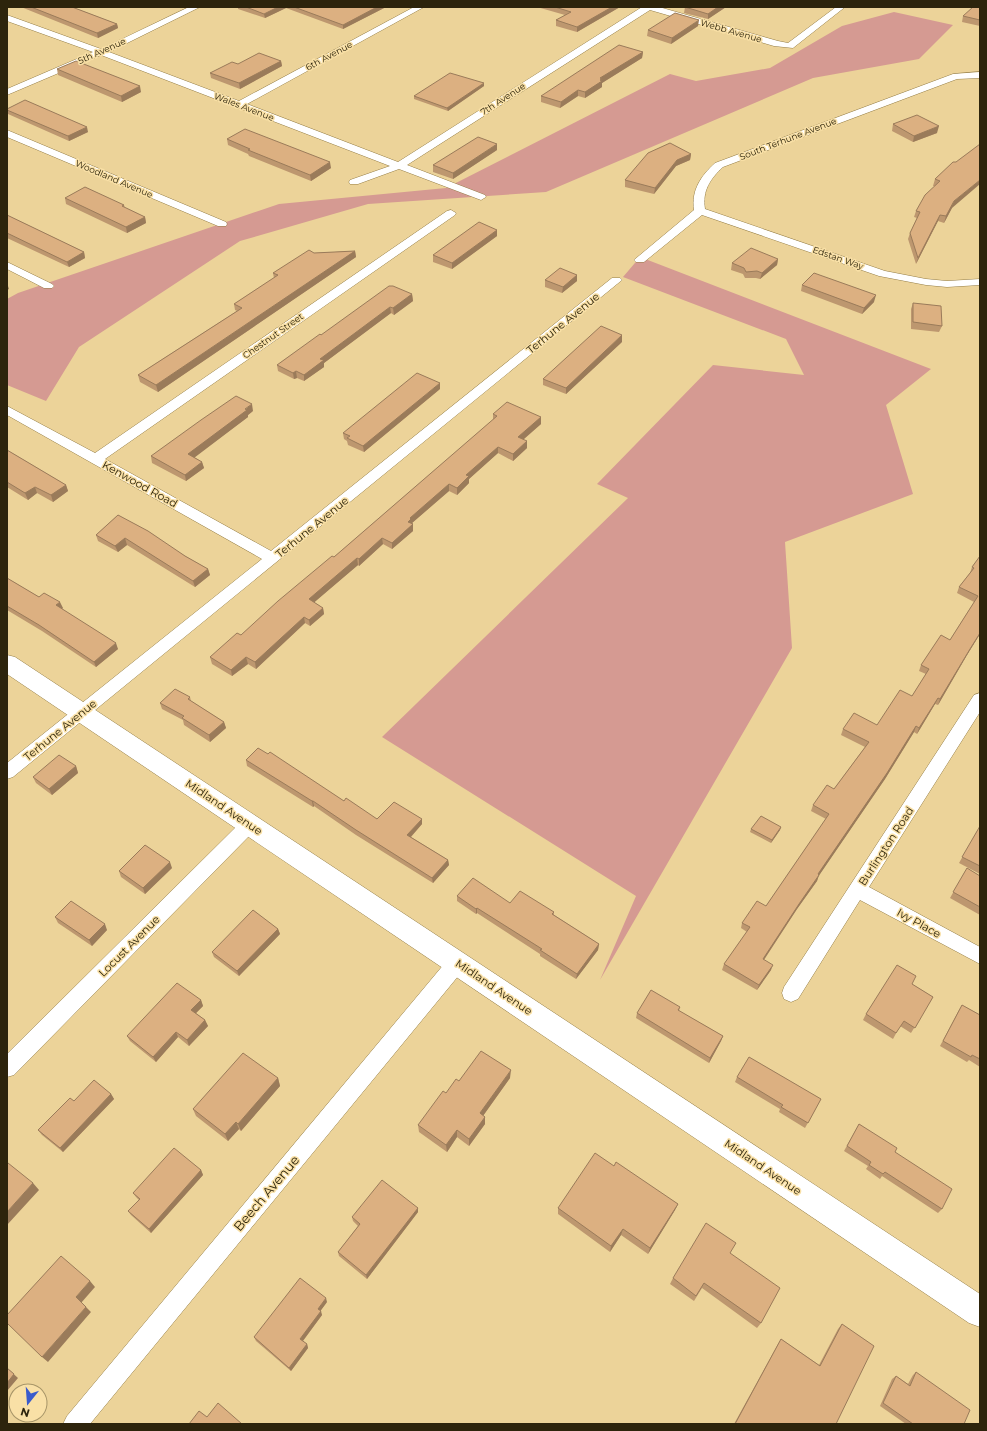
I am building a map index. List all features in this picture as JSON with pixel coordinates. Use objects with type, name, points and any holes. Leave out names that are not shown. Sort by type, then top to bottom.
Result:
[{"type":"street","name":"5th Avenue","points":[[7,92],[101,52],[196,7]]},
{"type":"street","name":"6th Avenue","points":[[239,105],[420,7]]},
{"type":"street","name":"Webb Avenue","points":[[649,7],[777,44],[790,46],[841,7]]},
{"type":"street","name":"7th Avenue","points":[[354,182],[399,166],[649,7]]},
{"type":"street","name":"Wales Avenue","points":[[7,18],[101,52],[481,197]]},
{"type":"street","name":"South Terhune Avenue","points":[[700,211],[699,196],[702,184],[720,165],[956,76],[980,75]]},
{"type":"street","name":"Woodland Avenue","points":[[7,133],[222,224]]},
{"type":"street","points":[[640,260],[700,211]]},
{"type":"street","name":"Edstan Way","points":[[700,211],[883,274],[926,282],[947,284],[980,282]]},
{"type":"street","name":"Chestnut Street","points":[[96,459],[450,213]]},
{"type":"street","points":[[7,265],[48,286]]},
{"type":"street","name":"Terhune Avenue","points":[[7,772],[616,280]]},
{"type":"street","name":"Kenwood Road","points":[[7,410],[272,558]]},
{"type":"street","name":"Midland Avenue","points":[[7,663],[980,1312]]},
{"type":"street","name":"Burlington Road","points":[[791,993],[980,699]]},
{"type":"street","name":"Locust Avenue","points":[[7,1068],[250,824]]},
{"type":"street","name":"Ivy Place","points":[[858,890],[980,956]]},
{"type":"street","name":"Beech Avenue","points":[[75,1424],[457,963]]},
{"type":"shaded area","points":[[894,12],[953,25],[919,59],[813,78],[546,192],[368,204],[240,241],[79,347],[46,401],[7,385],[7,299],[18,293],[279,204],[446,188],[670,74],[696,81],[770,68],[842,26]]},
{"type":"shaded area","points":[[640,257],[931,369],[886,405],[913,494],[785,542],[792,648],[600,980],[636,896],[382,737],[628,498],[597,484],[713,365],[804,375],[786,339],[623,277]]},
{"type":"building","points":[[31,7],[72,7],[117,24],[97,33]]},
{"type":"building","points":[[246,7],[278,7],[264,14]]},
{"type":"building","points":[[294,7],[377,7],[343,25]]},
{"type":"building","points":[[555,7],[612,7],[577,27],[556,20],[571,12]]},
{"type":"building","points":[[685,7],[718,7],[708,14]]},
{"type":"building","points":[[973,7],[980,7],[980,20],[963,16]]},
{"type":"building","points":[[675,13],[699,20],[672,38],[648,30]]},
{"type":"building","points":[[619,45],[643,52],[600,78],[602,81],[585,92],[578,90],[561,102],[541,96]]},
{"type":"building","points":[[259,53],[281,61],[239,83],[210,73],[232,62],[238,64]]},
{"type":"building","points":[[76,61],[140,86],[121,96],[57,69]]},
{"type":"building","points":[[450,73],[484,83],[447,108],[414,96]]},
{"type":"building","points":[[25,100],[87,127],[68,136],[7,110]]},
{"type":"building","points":[[917,115],[939,126],[914,136],[893,124]]},
{"type":"building","points":[[245,129],[330,162],[310,175],[248,150],[250,149],[227,139]]},
{"type":"building","points":[[478,137],[497,144],[453,173],[433,165]]},
{"type":"building","points":[[670,143],[691,154],[677,160],[655,188],[625,180],[648,153]]},
{"type":"building","points":[[980,144],[980,180],[954,201],[946,216],[940,215],[918,258],[910,233],[920,212],[916,211],[925,195],[940,181],[935,179],[953,162],[956,162]]},
{"type":"building","points":[[85,187],[124,205],[122,206],[145,217],[126,227],[65,198]]},
{"type":"building","points":[[7,215],[84,252],[67,262],[7,233]]},
{"type":"building","points":[[479,222],[497,230],[452,263],[433,255]]},
{"type":"building","points":[[751,248],[778,259],[762,273],[757,271],[746,272],[744,268],[732,263]]},
{"type":"building","points":[[309,250],[314,253],[355,251],[156,385],[138,375],[242,308],[234,304],[278,275],[273,273]]},
{"type":"building","points":[[560,268],[577,275],[563,287],[545,280]]},
{"type":"building","points":[[814,273],[876,295],[864,308],[802,285]]},
{"type":"building","points":[[389,286],[393,286],[412,294],[393,308],[390,307],[320,359],[324,360],[304,375],[296,371],[293,373],[277,365],[320,334],[321,335]]},
{"type":"building","points":[[913,303],[941,306],[942,326],[913,322]]},
{"type":"building","points":[[601,326],[622,335],[566,388],[543,379]]},
{"type":"building","points":[[417,373],[440,383],[363,446],[347,438],[350,436],[343,433]]},
{"type":"building","points":[[236,396],[252,404],[245,409],[247,410],[188,454],[202,462],[185,475],[151,456],[201,420]]},
{"type":"building","points":[[507,402],[541,417],[518,437],[527,441],[513,454],[498,447],[466,475],[469,476],[457,488],[449,484],[410,518],[411,519],[408,522],[413,524],[392,543],[382,538],[359,559],[357,558],[309,599],[323,608],[309,620],[304,617],[255,662],[246,657],[231,670],[210,657],[237,633],[241,635],[278,601],[332,556],[334,557],[497,416],[493,414]]},
{"type":"building","points":[[7,450],[66,485],[51,495],[35,487],[25,493],[7,482]]},
{"type":"building","points":[[118,515],[148,531],[185,556],[208,569],[193,581],[125,538],[115,546],[96,535]]},
{"type":"building","points":[[980,556],[980,633],[940,699],[938,698],[919,728],[916,726],[887,773],[818,874],[819,875],[763,959],[773,965],[759,985],[724,964],[750,927],[742,923],[757,901],[766,906],[829,814],[813,805],[827,785],[834,789],[869,742],[843,729],[854,713],[877,725],[900,690],[912,696],[929,669],[921,665],[941,635],[950,640],[978,596],[959,587],[974,568],[972,567]]},
{"type":"building","points":[[7,578],[39,597],[44,593],[60,602],[56,605],[116,643],[94,662],[39,625],[7,606]]},
{"type":"building","points":[[175,689],[190,697],[188,699],[224,722],[209,735],[182,718],[184,716],[160,703]]},
{"type":"building","points":[[258,748],[268,754],[270,752],[344,801],[346,798],[377,819],[394,802],[422,819],[407,835],[448,860],[432,878],[313,801],[246,760]]},
{"type":"building","points":[[59,755],[76,766],[49,789],[33,777]]},
{"type":"building","points":[[761,816],[781,827],[772,840],[751,829]]},
{"type":"building","points":[[980,826],[980,866],[962,857]]},
{"type":"building","points":[[145,845],[170,862],[143,888],[119,871]]},
{"type":"building","points":[[967,868],[980,876],[980,907],[953,892]]},
{"type":"building","points":[[473,878],[510,903],[520,891],[554,912],[552,914],[599,944],[577,974],[540,950],[542,949],[457,896]]},
{"type":"building","points":[[71,901],[105,924],[89,940],[55,917]]},
{"type":"building","points":[[253,910],[278,929],[237,971],[212,952]]},
{"type":"building","points":[[897,965],[916,976],[912,984],[933,997],[915,1028],[904,1021],[896,1033],[866,1014]]},
{"type":"building","points":[[177,983],[201,1000],[191,1010],[205,1020],[187,1040],[176,1032],[153,1057],[127,1036]]},
{"type":"building","points":[[651,990],[680,1007],[678,1010],[723,1036],[710,1058],[637,1013]]},
{"type":"building","points":[[962,1005],[980,1015],[980,1059],[972,1055],[971,1057],[943,1041]]},
{"type":"building","points":[[481,1051],[511,1070],[480,1113],[485,1117],[469,1139],[457,1130],[446,1145],[418,1125],[443,1091],[446,1093],[456,1079],[459,1081]]},
{"type":"building","points":[[243,1053],[278,1078],[238,1124],[236,1122],[225,1134],[193,1109]]},
{"type":"building","points":[[749,1057],[821,1099],[808,1123],[781,1107],[783,1105],[737,1077]]},
{"type":"building","points":[[94,1080],[111,1094],[60,1148],[38,1130],[70,1098],[74,1101]]},
{"type":"building","points":[[859,1124],[897,1148],[895,1152],[952,1189],[942,1209],[885,1172],[883,1174],[869,1165],[871,1162],[847,1146]]},
{"type":"building","points":[[174,1148],[201,1170],[149,1229],[128,1211],[140,1199],[133,1193]]},
{"type":"building","points":[[595,1153],[614,1166],[616,1162],[678,1204],[650,1248],[623,1229],[611,1246],[558,1208]]},
{"type":"building","points":[[8,1163],[33,1183],[7,1212],[7,1164]]},
{"type":"building","points":[[382,1180],[418,1208],[366,1275],[338,1252],[360,1224],[352,1217]]},
{"type":"building","points":[[706,1223],[736,1243],[730,1253],[780,1288],[761,1323],[704,1283],[696,1296],[673,1278]]},
{"type":"building","points":[[61,1256],[90,1281],[76,1297],[86,1307],[42,1357],[7,1323],[7,1315]]},
{"type":"building","points":[[300,1278],[326,1298],[318,1309],[321,1311],[300,1339],[307,1344],[289,1368],[254,1337]]},
{"type":"building","points":[[842,1324],[874,1346],[836,1424],[735,1424],[781,1339],[820,1366]]},
{"type":"building","points":[[7,1368],[14,1374],[7,1383]]},
{"type":"building","points":[[916,1372],[970,1410],[964,1424],[913,1424],[883,1403],[896,1376],[910,1386]]},
{"type":"building","points":[[218,1403],[242,1424],[189,1424],[199,1411],[207,1417]]}]
